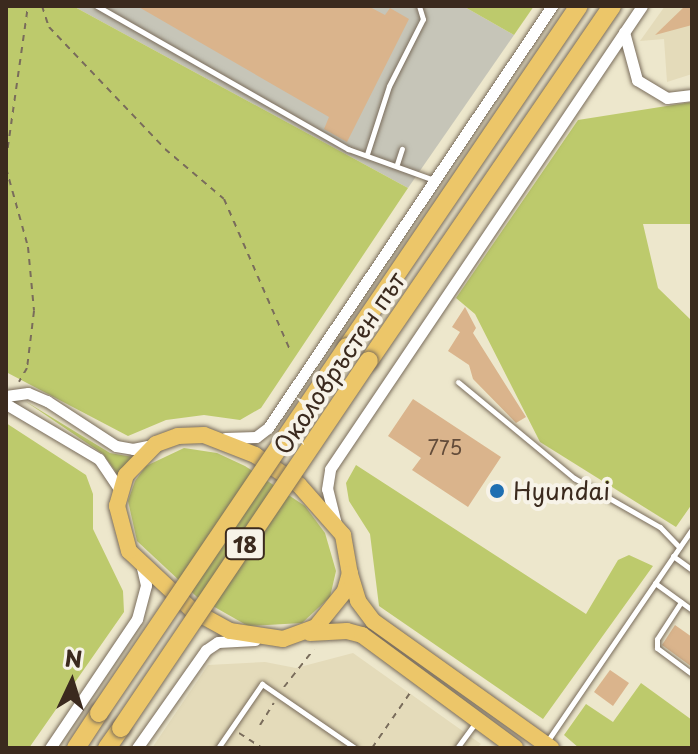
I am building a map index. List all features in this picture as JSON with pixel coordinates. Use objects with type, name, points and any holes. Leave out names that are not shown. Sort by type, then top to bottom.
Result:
[{"type":"highway","name":"Околовръстен път","points":[[76,748],[579,6]]},
{"type":"highway","name":"Околовръстен път","points":[[107,748],[612,6]]},
{"type":"main road","points":[[515,748],[362,635],[334,630],[263,640],[208,620],[142,568],[122,536],[120,490],[137,460],[156,444],[178,436],[204,435],[269,464],[299,485],[337,524],[349,553],[350,573],[358,601],[373,621],[548,746]]},
{"type":"main road","points":[[301,634],[327,619],[345,591],[350,573]]},
{"type":"street","name":"Околовръстен път","points":[[204,435],[236,440],[256,437],[268,428],[552,6]]},
{"type":"street","points":[[337,524],[327,489],[330,469],[642,6]]},
{"type":"street","points":[[624,32],[637,80],[667,98],[692,95]]},
{"type":"street","points":[[8,398],[28,393],[47,401],[116,446],[133,449],[156,444]]},
{"type":"street","points":[[8,398],[99,459],[120,490]]},
{"type":"street","points":[[50,748],[137,619],[146,585],[142,568]]},
{"type":"street","points":[[137,748],[206,650],[218,642],[263,640]]},
{"type":"lane","points":[[97,6],[348,149],[435,180]]},
{"type":"lane","points":[[367,154],[389,86],[423,19],[419,6]]},
{"type":"lane","points":[[397,164],[402,149]]},
{"type":"lane","points":[[458,382],[574,478],[660,527],[679,547]]},
{"type":"lane","points":[[548,746],[692,529]]},
{"type":"lane","points":[[673,556],[692,570]]},
{"type":"lane","points":[[655,583],[692,610]]},
{"type":"lane","points":[[681,602],[657,639],[657,648],[692,674]]},
{"type":"lane","points":[[218,748],[262,684],[355,748]]},
{"type":"lane","points":[[457,748],[478,719]]},
{"type":"path","points":[[6,160],[28,6]]},
{"type":"path","points":[[42,6],[49,27],[165,149],[224,199],[290,350]]},
{"type":"path","points":[[6,168],[28,247],[34,311],[27,368],[8,398]]},
{"type":"path","points":[[372,748],[413,687]]},
{"type":"path","points":[[231,728],[262,748]]},
{"type":"shaded area","points":[[73,6],[463,6],[514,35],[408,188]]},
{"type":"shaded area","points":[[665,6],[692,6],[692,74],[667,82],[664,39],[640,41]]},
{"type":"shaded area","points":[[353,653],[481,744],[477,748],[152,748],[208,665],[265,662],[296,668]]},
{"type":"green space","points":[[6,6],[73,6],[408,188],[261,408],[240,420],[204,415],[166,420],[128,436],[6,372]]},
{"type":"green space","points":[[463,6],[534,6],[514,35]]},
{"type":"green space","points":[[692,102],[692,224],[643,224],[658,288],[692,321],[692,504],[676,527],[540,442],[475,314],[456,298],[578,120]]},
{"type":"green space","points":[[25,401],[110,453],[133,457],[119,476],[103,454]]},
{"type":"green space","points":[[6,423],[86,475],[93,494],[93,529],[123,591],[124,612],[29,748],[6,748]]},
{"type":"green space","points":[[184,448],[217,453],[245,466],[305,506],[325,533],[336,571],[330,597],[302,623],[248,626],[197,597],[137,541],[128,501],[135,481],[146,466]]},
{"type":"green space","points":[[356,465],[586,614],[618,560],[629,555],[653,566],[543,719],[379,606],[370,534],[349,501],[346,483]]},
{"type":"green space","points":[[641,683],[692,720],[692,748],[579,748],[564,735],[586,704],[613,722]]},
{"type":"building","points":[[137,6],[368,6],[385,15],[390,8],[409,19],[347,142],[324,129],[329,117]]},
{"type":"building","points":[[685,6],[692,6],[692,25],[655,35]]},
{"type":"building","points":[[465,307],[476,328],[473,333],[526,417],[516,423],[473,379],[469,365],[448,351],[460,332],[452,327]]},
{"type":"building","points":[[413,399],[501,457],[468,507],[412,470],[421,458],[388,436]]},
{"type":"building","points":[[675,625],[692,637],[692,667],[662,645]]},
{"type":"building","points":[[610,670],[629,683],[613,706],[594,692]]},
{"type":"place","name":"Hyundai","points":[[497,491]]}]
